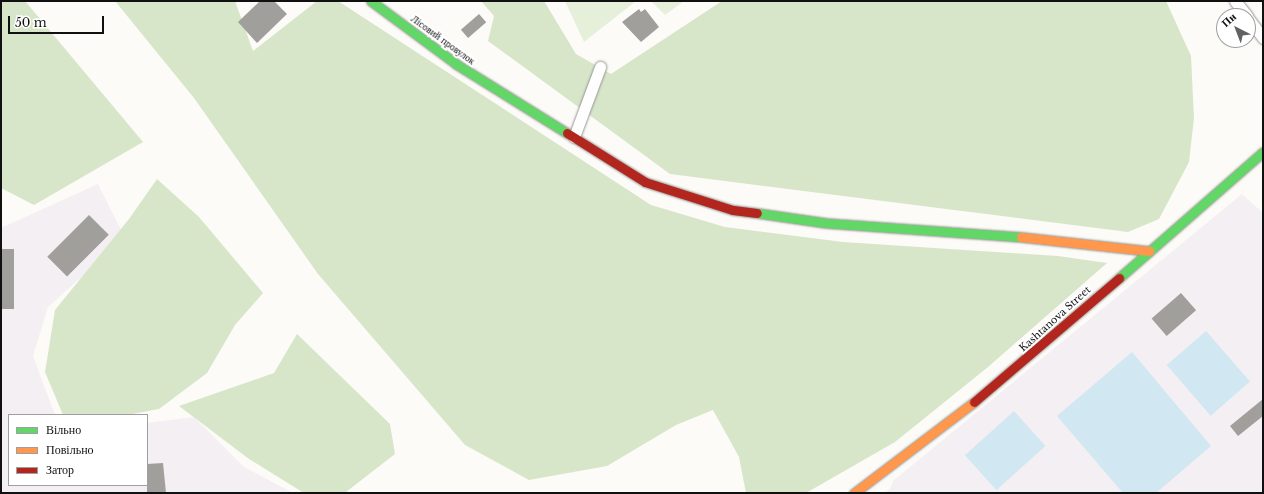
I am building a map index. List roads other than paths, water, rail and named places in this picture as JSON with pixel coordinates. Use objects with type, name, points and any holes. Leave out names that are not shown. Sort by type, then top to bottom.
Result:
[{"type":"street","name":"Лісовий провулок","points":[[371,1],[456,64],[646,182],[733,210],[826,223],[1064,240],[1148,251]]},
{"type":"street","points":[[1256,29],[1263,38]]},
{"type":"street","points":[[574,137],[600,66]]},
{"type":"street","name":"Kashtanova Street","points":[[854,493],[913,451],[1009,375],[1148,251],[1263,152]]},
{"type":"water","points":[[1206,331],[1250,382],[1211,416],[1167,365]]},
{"type":"water","points":[[1132,352],[1211,446],[1156,493],[1123,493],[1057,416]]},
{"type":"water","points":[[1014,411],[1045,446],[996,490],[965,455]]}]
